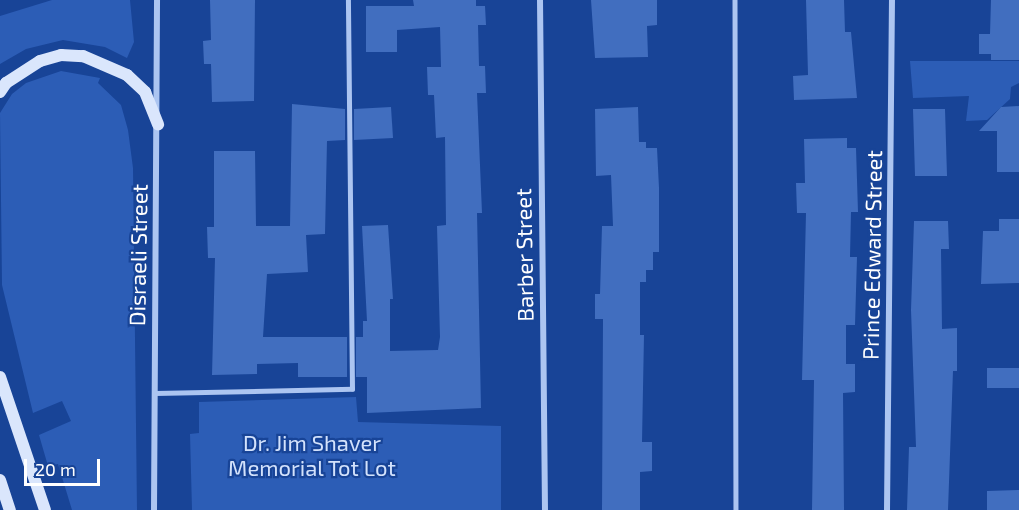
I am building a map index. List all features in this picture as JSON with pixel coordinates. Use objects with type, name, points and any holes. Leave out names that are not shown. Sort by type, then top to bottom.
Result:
[{"type":"main road","points":[[0,92],[6,83],[40,61],[61,55],[83,56],[127,75],[145,92],[158,124]]},
{"type":"main road","points":[[0,377],[45,510]]},
{"type":"main road","points":[[0,480],[9,506]]},
{"type":"main road","points":[[0,487],[9,506]]},
{"type":"street","name":"Disraeli Street","points":[[154,510],[157,0]]},
{"type":"street","name":"Barber Street","points":[[540,0],[545,510]]},
{"type":"street","name":"Prince Edward Street","points":[[887,510],[892,0]]},
{"type":"lane","points":[[155,393],[352,389],[348,0]]},
{"type":"lane","points":[[735,0],[736,510]]},
{"type":"green space","points":[[52,0],[130,0],[134,42],[127,58],[105,47],[63,40],[26,49],[0,64],[0,16]]},
{"type":"green space","points":[[910,61],[1019,61],[1019,83],[1011,87],[1010,99],[987,120],[966,121],[969,96],[913,98]]},
{"type":"green space","points":[[61,71],[100,78],[98,83],[121,105],[128,130],[133,168],[137,510],[72,510],[58,464],[48,466],[39,435],[71,421],[62,401],[33,413],[2,285],[0,113],[12,94],[26,83]]},
{"type":"green space","name":"Dr. Jim Shaver Memorial Tot Lot","points":[[356,397],[358,422],[501,426],[501,510],[192,510],[190,434],[199,433],[199,402]]},
{"type":"building","points":[[210,0],[255,0],[254,101],[212,102],[211,64],[204,64],[203,41],[211,40]]},
{"type":"building","points":[[413,0],[476,0],[476,6],[485,6],[486,25],[478,25],[479,66],[485,66],[486,93],[477,93],[482,213],[477,213],[481,408],[367,413],[367,377],[356,377],[356,337],[363,337],[363,321],[367,321],[362,226],[388,225],[393,299],[390,299],[390,351],[438,350],[440,337],[437,226],[446,225],[445,137],[436,138],[434,95],[428,95],[427,67],[441,67],[440,27],[397,30],[397,52],[366,52],[366,6],[414,6]]},
{"type":"building","points":[[591,0],[657,0],[657,25],[647,26],[648,57],[595,58]]},
{"type":"building","points":[[806,0],[844,0],[845,32],[851,32],[857,98],[794,100],[793,76],[808,75]]},
{"type":"building","points":[[991,0],[1019,0],[1019,60],[991,60],[991,54],[979,54],[979,34],[990,34]]},
{"type":"building","points":[[292,104],[345,109],[345,140],[327,141],[325,234],[306,235],[308,272],[267,274],[263,337],[347,337],[347,377],[298,377],[298,363],[257,364],[257,374],[212,375],[215,258],[208,258],[207,227],[214,227],[214,151],[255,151],[256,226],[290,226]]},
{"type":"building","points":[[1019,106],[1019,172],[997,172],[997,131],[979,131],[1001,107]]},
{"type":"building","points":[[391,107],[393,138],[354,140],[354,109]]},
{"type":"building","points":[[638,107],[639,142],[646,142],[646,148],[657,148],[659,188],[659,252],[653,252],[653,270],[646,270],[646,282],[640,282],[640,335],[644,335],[642,442],[652,442],[652,471],[640,472],[640,510],[602,510],[603,319],[595,319],[595,294],[600,294],[602,226],[613,226],[611,175],[596,176],[595,109]]},
{"type":"building","points":[[913,109],[945,109],[947,176],[915,176]]},
{"type":"building","points":[[847,138],[847,148],[856,148],[858,212],[851,212],[850,257],[857,257],[855,325],[846,325],[846,364],[855,364],[855,392],[843,393],[844,510],[812,510],[814,380],[802,380],[806,213],[797,213],[796,183],[805,183],[804,139]]},
{"type":"building","points":[[999,219],[1019,219],[1019,283],[981,284],[983,231],[999,231]]},
{"type":"building","points":[[914,221],[948,221],[949,249],[941,249],[942,329],[957,328],[957,371],[953,371],[948,510],[907,510],[909,447],[916,447],[911,310]]},
{"type":"building","points":[[987,368],[1019,368],[1019,388],[987,388]]},
{"type":"building","points":[[1019,490],[1019,510],[987,510],[987,491]]}]
